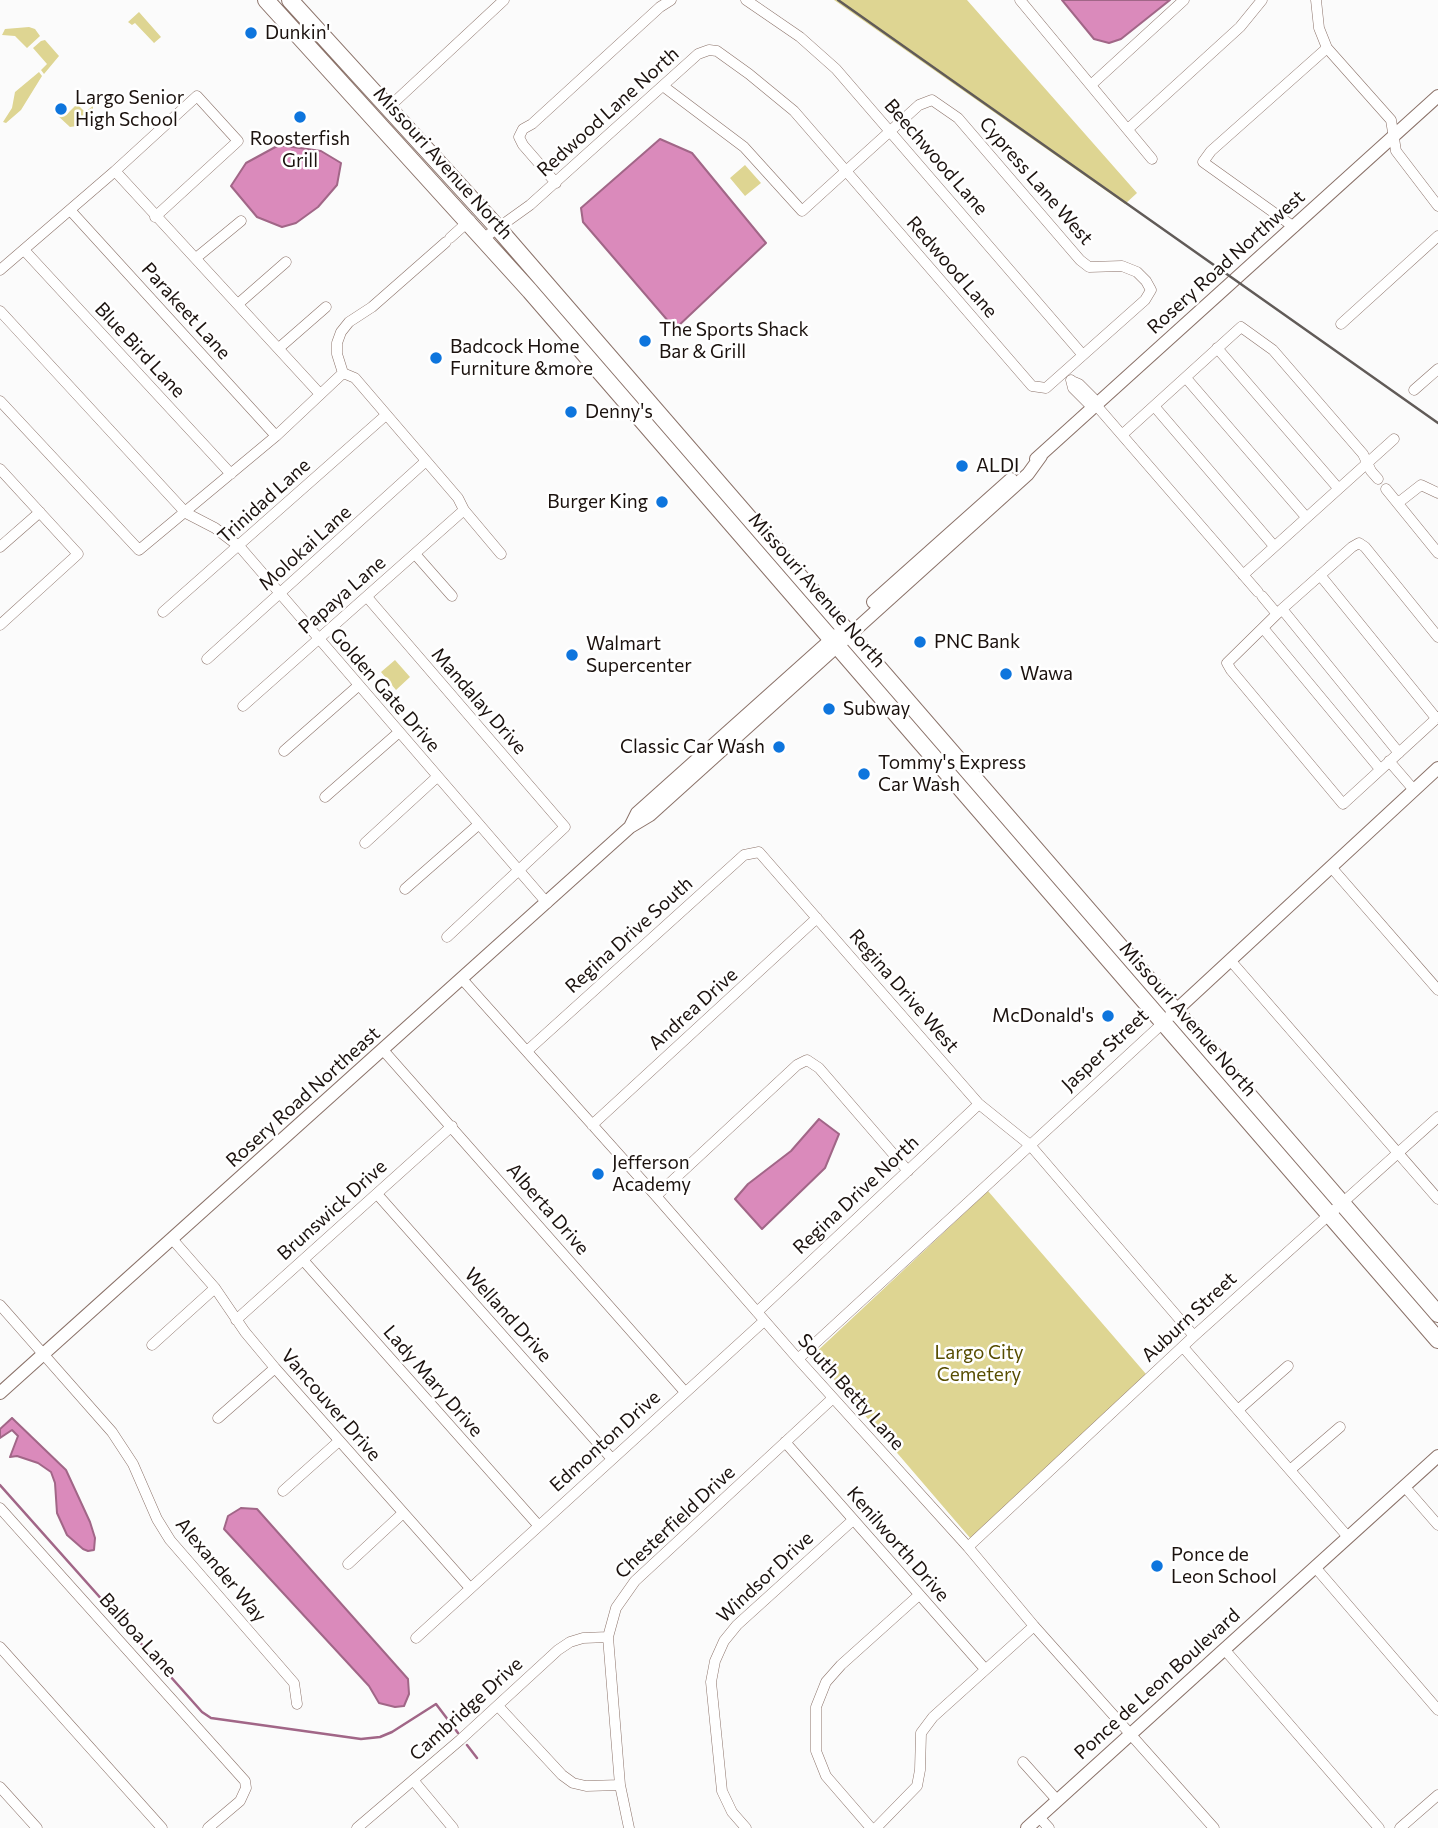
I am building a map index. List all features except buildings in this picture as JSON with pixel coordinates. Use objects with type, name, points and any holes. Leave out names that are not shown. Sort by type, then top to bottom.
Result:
[{"type":"main road","name":"Missouri Avenue North","points":[[266,0],[484,238],[660,442],[1012,822],[1343,1201],[1438,1314]]},
{"type":"main road","name":"Missouri Avenue North","points":[[290,0],[497,228],[734,500],[933,757],[1438,1340]]},
{"type":"main road","points":[[357,100],[382,109],[388,108]]},
{"type":"main road","points":[[379,123],[391,123],[408,140],[422,145]]},
{"type":"main road","points":[[640,418],[653,422],[665,421]]},
{"type":"main road","points":[[660,442],[672,442],[722,499],[734,500]]},
{"type":"main road","points":[[933,757],[952,769],[996,816],[1012,822]]},
{"type":"main road","points":[[993,827],[1010,833],[1040,865],[1065,884]]},
{"type":"street","points":[[388,108],[504,0]]},
{"type":"street","points":[[556,183],[523,145],[519,137],[523,129],[533,124],[660,7],[671,0]]},
{"type":"street","name":"Beechwood Lane","points":[[746,0],[817,51],[836,69],[1082,355]]},
{"type":"street","points":[[1020,0],[1152,159]]},
{"type":"street","points":[[1091,85],[1184,0]]},
{"type":"street","points":[[1128,129],[1240,27],[1262,0]]},
{"type":"street","points":[[1315,0],[1319,28],[1327,48],[1391,120],[1396,151],[1438,206]]},
{"type":"street","points":[[1294,227],[1203,162],[1211,150],[1327,48]]},
{"type":"street","name":"Redwood Lane North","points":[[484,238],[530,205],[698,54],[709,50],[717,51],[794,111],[846,171]]},
{"type":"street","points":[[663,86],[744,147],[802,211],[890,131]]},
{"type":"street","points":[[0,270],[197,96],[238,141],[155,216]]},
{"type":"street","name":"Rosery Road Northwest","points":[[841,637],[963,522],[1023,468],[1041,456],[1438,96]]},
{"type":"street","name":"Cypress Lane West","points":[[890,131],[919,105],[932,100],[958,118],[1080,260],[1089,267],[1122,266],[1137,272],[1151,290],[1145,300],[1082,355]]},
{"type":"street","points":[[115,171],[320,394]]},
{"type":"street","name":"Redwood Lane","points":[[846,171],[1031,386],[1046,388],[1063,372]]},
{"type":"street","name":"Parakeet Lane","points":[[70,210],[276,436]]},
{"type":"street","points":[[342,373],[337,343],[349,322],[372,307],[481,211]]},
{"type":"street","points":[[197,258],[241,221]]},
{"type":"street","points":[[1341,324],[1438,236]]},
{"type":"street","name":"Blue Bird Lane","points":[[24,250],[231,474]]},
{"type":"street","points":[[238,304],[286,262]]},
{"type":"street","points":[[279,348],[326,307]]},
{"type":"street","name":"Golden Gate Drive","points":[[0,311],[186,513],[215,528],[240,547],[547,903]]},
{"type":"street","points":[[1123,434],[1241,327],[1273,349],[1363,454],[1378,479]]},
{"type":"street","points":[[1217,348],[1338,488]]},
{"type":"street","points":[[1082,355],[1063,372],[1072,382],[1073,388],[1088,403],[1096,405],[1123,434],[1243,575],[1280,611],[1399,753]]},
{"type":"street","points":[[1414,390],[1438,369]]},
{"type":"street","points":[[0,401],[139,550],[276,436],[342,373]]},
{"type":"street","points":[[342,373],[355,378],[458,498],[464,510],[501,554]]},
{"type":"street","points":[[1186,378],[1306,517]]},
{"type":"street","points":[[1154,406],[1274,545]]},
{"type":"street","name":"Trinidad Lane","points":[[163,612],[240,547],[386,415]]},
{"type":"street","points":[[1243,575],[1394,439]]},
{"type":"street","name":"Rosery Road Northwest","points":[[841,637],[929,564],[1028,474],[1041,456]]},
{"type":"street","name":"Molokai Lane","points":[[207,659],[426,461]]},
{"type":"street","points":[[0,469],[78,554],[0,625]]},
{"type":"street","points":[[1398,503],[1421,485],[1438,493]]},
{"type":"street","points":[[1387,489],[1438,553]]},
{"type":"street","name":"Papaya Lane","points":[[243,706],[464,510]]},
{"type":"street","points":[[0,547],[40,512]]},
{"type":"street","points":[[929,564],[933,554],[959,531],[963,522]]},
{"type":"street","points":[[1320,575],[1437,718],[1343,804],[1227,663],[1280,611],[1320,575],[1352,547],[1359,543],[1438,637]]},
{"type":"street","points":[[415,554],[452,596]]},
{"type":"street","name":"Mandalay Drive","points":[[367,597],[565,827],[518,871]]},
{"type":"street","points":[[1262,628],[1380,769]]},
{"type":"street","name":"Rosery Road Northeast","points":[[0,1393],[629,827],[650,815],[841,637]]},
{"type":"street","points":[[284,751],[358,686]]},
{"type":"street","points":[[325,797],[398,733]]},
{"type":"street","points":[[1389,761],[1414,790]]},
{"type":"street","name":"Jasper Street","points":[[798,1359],[1414,790],[1436,775]]},
{"type":"street","points":[[365,843],[437,777]]},
{"type":"street","points":[[405,889],[478,825]]},
{"type":"street","name":"Regina Drive West","points":[[758,852],[979,1104],[1030,1145],[1194,1336]]},
{"type":"street","name":"Regina Drive South","points":[[527,1051],[744,855],[758,852]]},
{"type":"street","points":[[1331,867],[1438,990]]},
{"type":"street","points":[[447,937],[518,871]]},
{"type":"street","name":"Andrea Drive","points":[[592,1125],[817,918]]},
{"type":"street","points":[[1230,960],[1438,1199]]},
{"type":"street","name":"South Betty Lane","points":[[462,979],[1214,1828]]},
{"type":"street","name":"Alberta Drive","points":[[383,1050],[685,1392]]},
{"type":"street","points":[[656,1196],[797,1065],[807,1060],[819,1068],[908,1171]]},
{"type":"street","name":"Regina Drive North","points":[[757,1312],[979,1104]]},
{"type":"street","name":"Auburn Street","points":[[968,1548],[1194,1336],[1438,1117]]},
{"type":"street","name":"Brunswick Drive","points":[[236,1320],[452,1126]]},
{"type":"street","name":"Welland Drive","points":[[377,1194],[612,1459]]},
{"type":"street","name":"Vancouver Drive","points":[[173,1240],[215,1289],[275,1368],[470,1588]]},
{"type":"street","name":"Lady Mary Drive","points":[[303,1260],[538,1525]]},
{"type":"street","points":[[152,1345],[215,1289]]},
{"type":"street","name":"Alexander Way","points":[[0,1305],[118,1440],[170,1540],[294,1684],[296,1704]]},
{"type":"street","name":"Edmonton Drive","points":[[416,1638],[764,1321]]},
{"type":"street","points":[[1183,1347],[1348,1537]]},
{"type":"street","points":[[1238,1410],[1288,1366]]},
{"type":"street","points":[[218,1418],[275,1368]]},
{"type":"street","name":"Chesterfield Drive","points":[[629,1828],[620,1785],[608,1637],[616,1608],[635,1581],[833,1398]]},
{"type":"street","points":[[1290,1470],[1340,1427]]},
{"type":"street","points":[[283,1491],[339,1441]]},
{"type":"street","name":"Kenilworth Drive","points":[[785,1442],[985,1670]]},
{"type":"street","name":"Ponce de Leon Boulevard","points":[[1027,1828],[1438,1456]]},
{"type":"street","points":[[1404,1486],[1438,1525]]},
{"type":"street","name":"Balboa Lane","points":[[0,1508],[241,1776],[246,1788],[240,1801],[208,1828]]},
{"type":"street","points":[[348,1564],[403,1513]]},
{"type":"street","name":"Windsor Drive","points":[[746,1828],[732,1812],[722,1791],[711,1682],[715,1661],[724,1641],[737,1625],[853,1520]]},
{"type":"street","points":[[1315,1567],[1438,1710]]},
{"type":"street","points":[[871,1828],[825,1776],[816,1751],[816,1707],[826,1682],[841,1665],[919,1595]]},
{"type":"street","points":[[876,1828],[916,1786],[920,1770],[921,1733],[925,1726],[1034,1626]]},
{"type":"street","name":"Cambridge Drive","points":[[357,1828],[498,1706],[558,1650],[583,1637],[608,1637]]},
{"type":"street","points":[[0,1647],[162,1828]]},
{"type":"street","points":[[1224,1649],[1379,1828]]},
{"type":"street","points":[[498,1706],[562,1775],[573,1783],[586,1786],[620,1785]]},
{"type":"street","points":[[1023,1762],[1057,1800]]},
{"type":"street","points":[[412,1780],[453,1828]]},
{"type":"street","points":[[0,1787],[37,1828]]},
{"type":"street","points":[[1401,1828],[1438,1795]]},
{"type":"street","points":[[1039,1817],[1049,1828]]},
{"type":"green space","points":[[834,0],[967,0],[1137,193],[1125,204]]},
{"type":"green space","points":[[139,12],[161,37],[154,43],[135,23],[132,25],[128,22]]},
{"type":"green space","points":[[5,29],[35,29],[40,36],[27,48],[15,36],[2,35]]},
{"type":"green space","points":[[45,40],[59,56],[44,74],[41,70],[47,64],[33,48]]},
{"type":"green space","points":[[39,72],[42,76],[21,110],[6,123],[3,122],[12,108],[15,92]]},
{"type":"green space","points":[[77,104],[85,112],[93,106],[93,109],[77,126],[70,127],[57,115],[63,110],[67,114]]},
{"type":"green space","points":[[745,165],[761,183],[745,196],[730,178]]},
{"type":"green space","points":[[395,660],[410,677],[396,690],[381,672]]},
{"type":"green space","name":"Largo City Cemetery","points":[[988,1191],[1146,1374],[971,1539],[813,1355]]},
{"type":"shaded area","points":[[1062,0],[1170,0],[1121,39],[1109,43],[1094,39]]},
{"type":"shaded area","points":[[660,139],[692,153],[766,243],[675,329],[583,222],[581,208]]},
{"type":"shaded area","points":[[279,145],[321,151],[341,163],[337,185],[318,207],[296,223],[282,227],[257,217],[231,186],[246,163]]},
{"type":"shaded area","points":[[819,1119],[839,1134],[825,1168],[762,1229],[735,1199],[748,1184],[791,1151]]},
{"type":"shaded area","points":[[12,1418],[66,1470],[90,1522],[95,1538],[94,1550],[83,1549],[67,1535],[57,1513],[55,1483],[51,1472],[38,1463],[17,1456],[10,1457],[18,1436],[12,1430],[0,1438],[0,1429]]},
{"type":"shaded area","points":[[241,1508],[257,1509],[408,1679],[409,1694],[404,1706],[379,1703],[369,1686],[224,1529],[228,1516]]},
{"type":"waterway","points":[[0,1485],[202,1712],[211,1718],[361,1739],[380,1737],[392,1732],[436,1704],[458,1733]]},
{"type":"waterway","points":[[467,1745],[477,1758]]},
{"type":"railway","points":[[838,0],[1438,423]]},
{"type":"place","name":"Dunkin'","points":[[251,33]]},
{"type":"place","name":"Largo Senior High School","points":[[61,109]]},
{"type":"place","name":"Roosterfish Grill","points":[[300,117]]},
{"type":"place","name":"The Sports Shack Bar & Grill","points":[[645,341]]},
{"type":"place","name":"Badcock Home Furniture &more","points":[[436,358]]},
{"type":"place","name":"Denny's","points":[[571,412]]},
{"type":"place","name":"ALDI","points":[[962,466]]},
{"type":"place","name":"Burger King","points":[[662,502]]},
{"type":"place","name":"PNC Bank","points":[[920,642]]},
{"type":"place","name":"Walmart Supercenter","points":[[572,655]]},
{"type":"place","name":"Wawa","points":[[1006,674]]},
{"type":"place","name":"Subway","points":[[829,709]]},
{"type":"place","name":"Classic Car Wash","points":[[779,747]]},
{"type":"place","name":"Tommy's Express Car Wash","points":[[864,774]]},
{"type":"place","name":"McDonald's","points":[[1108,1016]]},
{"type":"place","name":"Jefferson Academy","points":[[598,1174]]},
{"type":"place","name":"Ponce de Leon School","points":[[1157,1566]]}]
